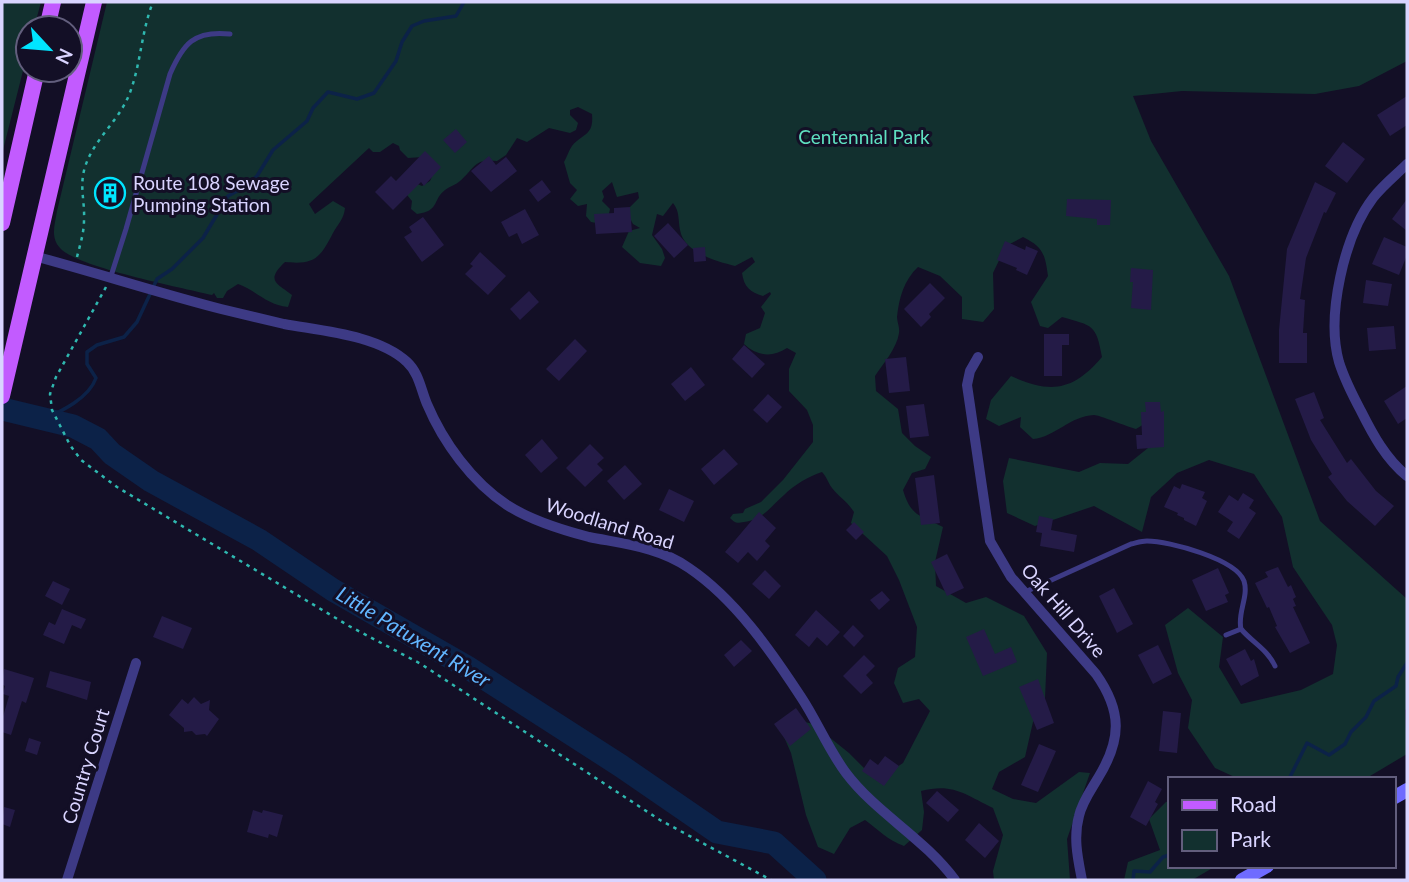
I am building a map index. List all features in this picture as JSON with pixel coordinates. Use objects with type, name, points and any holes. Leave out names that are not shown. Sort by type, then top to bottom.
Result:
[{"type":"main road","points":[[2,396],[94,2]]},
{"type":"main road","points":[[2,223],[34,84]]},
{"type":"street","points":[[1407,164],[1374,197],[1351,236],[1340,280],[1335,335],[1339,362],[1369,427],[1384,452],[1407,476]]},
{"type":"street","name":"Woodland Road","points":[[34,256],[282,323],[353,337],[395,354],[407,362],[416,373],[427,404],[450,446],[473,474],[507,505],[531,518],[587,536],[649,549],[689,568],[726,600],[769,652],[801,697],[847,775],[930,851],[955,880]]},
{"type":"street","name":"Oak Hill Drive","points":[[978,357],[970,371],[967,385],[990,541],[1011,577],[1108,690],[1115,709],[1117,727],[1114,746],[1079,815],[1076,835],[1082,880]]},
{"type":"street","name":"Country Court","points":[[67,880],[136,663]]},
{"type":"street","points":[[1242,880],[1264,868]]},
{"type":"lane","points":[[111,276],[170,74],[178,57],[186,44],[195,38],[206,34],[230,34]]},
{"type":"lane","points":[[1025,592],[1130,544],[1144,541],[1213,557],[1238,570],[1244,580],[1241,629],[1263,647],[1275,666]]},
{"type":"lane","points":[[1226,635],[1241,629]]},
{"type":"path","points":[[74,267],[85,217],[81,185],[86,166],[93,146],[119,114],[128,97],[137,73],[143,30],[153,2]]},
{"type":"path","points":[[111,276],[56,377],[50,394],[52,410],[81,460],[117,487],[349,626],[421,664],[660,820],[771,880]]},
{"type":"green space","points":[[2,2],[41,2],[38,14],[14,14],[14,84],[20,84],[2,154]]},
{"type":"green space","name":"Centennial Park","points":[[107,2],[1407,2],[1407,61],[1359,86],[1315,94],[1182,91],[1133,96],[1151,141],[1229,276],[1320,521],[1407,599],[1407,754],[1368,777],[1235,777],[1215,768],[1188,728],[1192,700],[1178,673],[1165,625],[1188,608],[1223,637],[1219,667],[1241,704],[1301,690],[1333,674],[1337,645],[1332,625],[1293,567],[1282,517],[1254,474],[1209,460],[1177,473],[1151,497],[1142,532],[1094,506],[1035,526],[1007,513],[1003,481],[1009,458],[1079,472],[1100,463],[1128,464],[1148,448],[1159,425],[1149,421],[1136,429],[1102,417],[1085,416],[1048,435],[1033,439],[1020,427],[1021,417],[999,426],[986,419],[991,400],[1011,376],[1038,385],[1061,386],[1081,377],[1102,357],[1098,338],[1087,325],[1062,317],[1048,328],[1040,326],[1031,302],[1048,276],[1047,268],[1039,248],[1023,237],[1006,246],[993,273],[994,309],[983,322],[962,319],[962,297],[940,276],[918,267],[903,290],[897,317],[898,339],[875,376],[876,391],[898,409],[902,433],[931,457],[925,469],[912,473],[903,490],[913,510],[943,527],[935,562],[936,586],[966,603],[986,597],[1024,616],[1047,653],[1045,698],[1033,722],[1025,757],[999,772],[992,789],[1013,799],[1036,803],[1079,772],[1090,773],[1067,839],[1070,880],[994,880],[993,871],[1003,835],[993,808],[950,789],[921,791],[924,812],[922,830],[904,846],[888,838],[865,820],[850,828],[834,854],[818,847],[784,737],[793,719],[813,724],[867,771],[882,777],[903,763],[930,711],[919,699],[903,703],[894,683],[898,668],[915,657],[917,627],[887,556],[851,523],[854,512],[832,488],[822,472],[797,484],[757,518],[738,523],[730,518],[733,514],[743,513],[745,509],[761,502],[783,480],[813,442],[813,425],[807,410],[789,391],[789,369],[796,353],[787,348],[765,354],[744,344],[746,334],[760,328],[765,313],[761,307],[771,294],[770,292],[763,296],[755,293],[744,282],[742,273],[755,262],[752,257],[735,266],[694,250],[683,238],[673,203],[663,216],[657,214],[652,235],[665,258],[661,266],[640,263],[622,247],[629,231],[640,228],[633,224],[628,215],[630,207],[639,198],[638,192],[617,197],[612,182],[602,191],[602,201],[610,209],[608,218],[602,224],[591,222],[586,216],[587,204],[578,206],[570,199],[577,190],[570,183],[564,162],[572,146],[589,130],[592,114],[578,107],[570,110],[570,115],[578,123],[576,130],[570,133],[549,128],[527,142],[517,138],[506,155],[497,161],[489,160],[475,165],[441,194],[433,208],[424,213],[417,214],[411,209],[412,201],[407,195],[415,183],[422,186],[430,181],[433,174],[423,157],[408,158],[399,146],[393,143],[380,152],[373,152],[369,148],[309,204],[315,214],[333,201],[345,208],[320,254],[310,261],[285,262],[276,273],[275,281],[292,295],[288,307],[274,304],[238,284],[227,291],[223,298],[217,298],[214,293],[212,295],[155,282],[86,262],[70,255],[57,244],[54,230]]},
{"type":"green space","points":[[1168,801],[1168,868],[1213,868],[1192,880],[1124,880],[1128,862],[1160,850],[1149,819]]},
{"type":"building","points":[[1407,96],[1407,125],[1390,136],[1377,115]]},
{"type":"building","points":[[456,129],[467,142],[455,153],[443,140]]},
{"type":"building","points":[[1343,142],[1365,159],[1347,183],[1325,166]]},
{"type":"building","points":[[425,151],[441,167],[424,186],[421,182],[393,210],[375,192],[391,176],[396,181]]},
{"type":"building","points":[[489,156],[496,165],[506,157],[517,171],[491,192],[471,171]]},
{"type":"building","name":"Route 108 Sewage Pumping Station","points":[[102,179],[124,184],[120,199],[99,194]]},
{"type":"building","points":[[542,180],[551,192],[538,202],[529,190]]},
{"type":"building","points":[[1315,182],[1336,193],[1326,213],[1324,212],[1306,258],[1300,299],[1305,300],[1303,333],[1307,333],[1307,363],[1279,363],[1279,330],[1287,249]]},
{"type":"building","points":[[1067,199],[1111,200],[1110,225],[1097,225],[1097,219],[1066,216]]},
{"type":"building","points":[[1407,199],[1407,231],[1392,219]]},
{"type":"building","points":[[630,207],[632,232],[596,234],[594,214],[614,213],[614,208]]},
{"type":"building","points":[[525,209],[539,235],[522,244],[517,233],[509,237],[501,222]]},
{"type":"building","points":[[423,217],[444,245],[422,262],[404,237],[412,232],[409,227]]},
{"type":"building","points":[[668,223],[688,245],[674,258],[654,236]]},
{"type":"building","points":[[1384,237],[1407,247],[1407,255],[1399,275],[1372,264]]},
{"type":"building","points":[[1005,241],[1025,250],[1026,246],[1038,251],[1027,275],[997,260]]},
{"type":"building","points":[[705,247],[706,261],[694,262],[693,248]]},
{"type":"building","points":[[480,252],[506,276],[488,295],[465,274],[473,266],[470,264]]},
{"type":"building","points":[[1131,268],[1153,270],[1151,310],[1131,308]]},
{"type":"building","points":[[1366,280],[1392,284],[1388,306],[1363,303]]},
{"type":"building","points":[[930,283],[945,298],[929,314],[931,317],[921,327],[904,309]]},
{"type":"building","points":[[529,291],[539,302],[520,320],[510,309]]},
{"type":"building","points":[[1394,326],[1396,349],[1369,351],[1367,328]]},
{"type":"building","points":[[1044,334],[1069,334],[1069,345],[1062,345],[1062,376],[1044,376]]},
{"type":"building","points":[[575,339],[587,351],[559,381],[546,369]]},
{"type":"building","points":[[744,345],[765,364],[752,378],[732,359]]},
{"type":"building","points":[[906,357],[910,391],[889,393],[885,359]]},
{"type":"building","points":[[691,367],[705,385],[685,401],[671,384]]},
{"type":"building","points":[[1407,386],[1407,418],[1398,424],[1384,401]]},
{"type":"building","points":[[1314,392],[1324,418],[1320,420],[1347,463],[1351,459],[1376,491],[1394,506],[1375,526],[1347,501],[1328,477],[1332,474],[1311,440],[1295,399]]},
{"type":"building","points":[[768,394],[782,407],[767,423],[753,410]]},
{"type":"building","points":[[1145,402],[1160,402],[1161,412],[1164,411],[1164,447],[1137,449],[1136,435],[1142,435],[1141,412],[1146,412]]},
{"type":"building","points":[[924,404],[929,436],[910,438],[906,406]]},
{"type":"building","points":[[542,439],[558,458],[541,473],[525,455]]},
{"type":"building","points":[[590,444],[604,458],[597,464],[603,470],[585,487],[566,468]]},
{"type":"building","points":[[724,449],[738,464],[714,485],[701,469]]},
{"type":"building","points":[[625,465],[642,484],[624,500],[607,481]]},
{"type":"building","points":[[934,475],[940,523],[921,525],[915,478]]},
{"type":"building","points":[[1182,484],[1205,492],[1202,498],[1207,501],[1196,526],[1164,507],[1174,486],[1180,489]]},
{"type":"building","points":[[669,489],[694,501],[684,522],[659,510]]},
{"type":"building","points":[[1243,493],[1254,500],[1249,508],[1256,513],[1239,539],[1227,531],[1233,522],[1218,512],[1229,495],[1238,501]]},
{"type":"building","points":[[759,512],[776,528],[765,541],[770,546],[757,561],[748,552],[738,563],[725,552]]},
{"type":"building","points":[[1039,516],[1053,519],[1051,530],[1077,535],[1074,552],[1040,546],[1042,533],[1036,532]]},
{"type":"building","points":[[854,522],[864,532],[856,540],[846,530]]},
{"type":"building","points":[[947,554],[964,588],[947,596],[931,562]]},
{"type":"building","points":[[1278,567],[1288,587],[1291,585],[1296,597],[1293,599],[1296,606],[1293,607],[1310,643],[1290,653],[1255,583],[1268,577],[1265,572]]},
{"type":"building","points":[[1218,568],[1229,593],[1225,595],[1228,602],[1206,611],[1192,580]]},
{"type":"building","points":[[765,570],[781,586],[769,599],[752,584]]},
{"type":"building","points":[[53,581],[70,589],[62,605],[45,596]]},
{"type":"building","points":[[1114,588],[1133,624],[1117,633],[1099,596]]},
{"type":"building","points":[[882,591],[890,600],[879,610],[870,600]]},
{"type":"building","points":[[62,609],[86,619],[81,629],[72,625],[64,644],[43,635],[49,622],[55,625]]},
{"type":"building","points":[[816,610],[840,632],[827,646],[817,637],[809,647],[795,635]]},
{"type":"building","points":[[162,616],[192,628],[183,649],[153,637]]},
{"type":"building","points":[[853,625],[864,636],[854,647],[843,636]]},
{"type":"building","points":[[984,629],[995,654],[1011,647],[1017,662],[983,676],[966,637]]},
{"type":"building","points":[[741,640],[752,651],[734,667],[724,655]]},
{"type":"building","points":[[1158,645],[1172,674],[1153,684],[1138,655]]},
{"type":"building","points":[[1245,649],[1251,661],[1254,659],[1259,676],[1241,686],[1226,659]]},
{"type":"building","points":[[864,655],[875,666],[866,675],[873,683],[861,694],[843,676]]},
{"type":"building","points":[[4,669],[34,678],[26,703],[22,701],[11,735],[2,732],[2,720],[9,696],[3,694]]},
{"type":"building","points":[[50,671],[91,682],[87,700],[46,687]]},
{"type":"building","points":[[1038,679],[1054,723],[1037,730],[1019,687]]},
{"type":"building","points":[[194,697],[201,704],[210,700],[209,710],[219,719],[207,736],[196,735],[192,731],[184,732],[184,728],[169,715],[182,699],[188,704]]},
{"type":"building","points":[[796,708],[811,729],[790,746],[774,724]]},
{"type":"building","points":[[1163,711],[1181,713],[1177,753],[1159,751]]},
{"type":"building","points":[[29,738],[41,742],[37,755],[25,751]]},
{"type":"building","points":[[1039,744],[1056,751],[1038,792],[1021,785]]},
{"type":"building","points":[[885,756],[899,766],[884,786],[862,771],[870,759],[878,765]]},
{"type":"building","points":[[1148,781],[1162,789],[1155,802],[1158,804],[1146,826],[1130,817]]},
{"type":"building","points":[[937,791],[959,810],[948,822],[926,803]]},
{"type":"building","points":[[4,807],[15,810],[10,827],[2,824]]},
{"type":"building","points":[[253,810],[283,815],[277,837],[269,834],[268,838],[247,832]]},
{"type":"building","points":[[979,823],[999,841],[985,858],[965,840]]},
{"type":"waterway","points":[[44,419],[67,408],[87,392],[96,378],[87,364],[87,352],[97,345],[124,337],[137,322],[157,279],[172,269],[203,238],[228,196],[257,176],[273,150],[307,121],[313,108],[328,92],[357,99],[374,93],[396,61],[402,42],[412,26],[424,21],[456,16],[464,2]]},
{"type":"waterway","name":"Little Patuxent River","points":[[2,409],[73,426],[98,439],[112,454],[151,481],[259,540],[333,590],[467,667],[621,766],[717,832],[774,843],[815,880]]},
{"type":"waterway","points":[[1290,777],[1307,743],[1329,755],[1345,744],[1351,732],[1366,717],[1374,701],[1396,686],[1407,663]]},
{"type":"waterway","points":[[1133,880],[1134,871],[1150,872],[1163,857],[1168,855]]},
{"type":"place","name":"Route 108 Sewage Pumping Station","points":[[110,193]]}]
